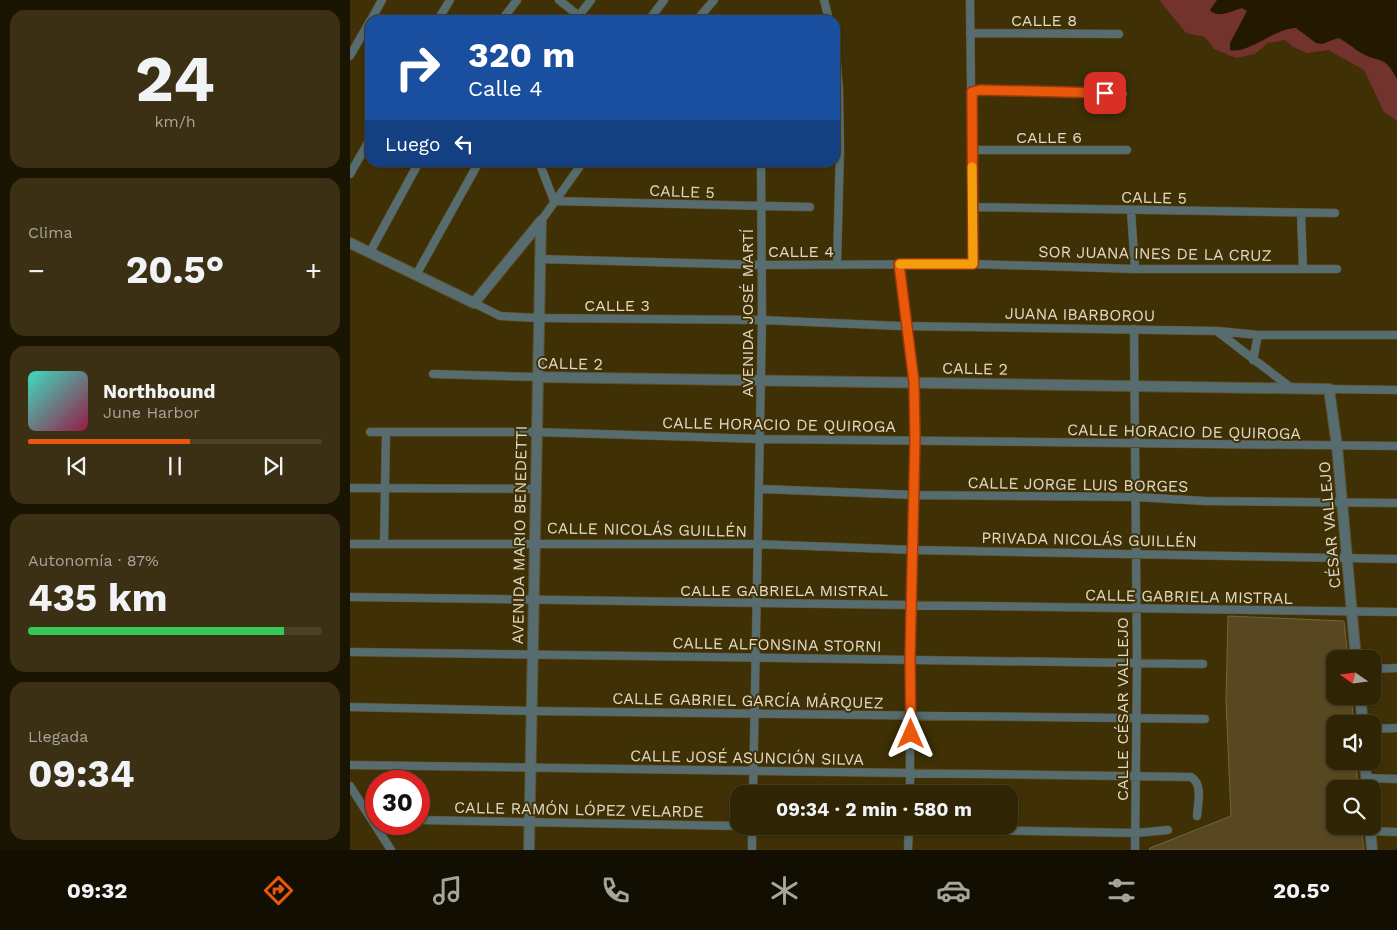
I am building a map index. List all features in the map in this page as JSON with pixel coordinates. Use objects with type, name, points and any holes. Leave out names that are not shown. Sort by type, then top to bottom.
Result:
[{"type":"street","points":[[373,15],[382,0]]},
{"type":"street","points":[[441,15],[450,0]]},
{"type":"street","points":[[506,15],[517,0]]},
{"type":"street","points":[[559,0],[575,15]]},
{"type":"street","points":[[581,15],[590,0]]},
{"type":"street","points":[[652,15],[664,0]]},
{"type":"street","points":[[701,15],[714,0]]},
{"type":"street","points":[[824,0],[828,15]]},
{"type":"street","points":[[970,0],[973,264]]},
{"type":"street","points":[[350,56],[365,29]]},
{"type":"street","name":"CALLE 8","points":[[970,33],[1119,34]]},
{"type":"street","points":[[972,92],[980,90],[1123,94]]},
{"type":"street","points":[[350,174],[365,148]]},
{"type":"street","name":"CALLE 6","points":[[971,150],[1128,150]]},
{"type":"street","points":[[370,252],[416,167]]},
{"type":"street","points":[[416,275],[476,167]]},
{"type":"street","points":[[541,167],[554,201]]},
{"type":"street","points":[[350,243],[474,303],[541,221],[579,167]]},
{"type":"street","name":"AVENIDA JOSÉ MARTÍ","points":[[753,785],[762,320],[760,265],[761,167]]},
{"type":"street","points":[[837,264],[838,167]]},
{"type":"street","name":"CALLE 5","points":[[554,201],[810,207]]},
{"type":"street","name":"CALLE 5","points":[[973,207],[1335,213]]},
{"type":"street","points":[[1131,211],[1135,269]]},
{"type":"street","points":[[1301,212],[1303,269]]},
{"type":"street","name":"AVENIDA MARIO BENEDETTI","points":[[528,850],[541,221]]},
{"type":"street","name":"CALLE 4","points":[[539,259],[760,265],[973,264]]},
{"type":"street","points":[[899,264],[914,382],[914,550],[910,659],[912,715],[910,785]]},
{"type":"street","name":"SOR JUANA INES DE LA CRUZ","points":[[973,264],[1135,269],[1337,269]]},
{"type":"street","name":"CALLE 3","points":[[474,303],[500,316],[762,320]]},
{"type":"street","name":"JUANA IBARBOROU","points":[[762,320],[1218,331],[1258,335],[1397,335]]},
{"type":"street","name":"CALLE CÉSAR VALLEJO","points":[[1134,329],[1137,608],[1135,850]]},
{"type":"street","points":[[1218,331],[1290,387]]},
{"type":"street","points":[[1253,360],[1258,335]]},
{"type":"street","name":"CALLE 2","points":[[433,374],[1397,390]]},
{"type":"street","name":"CÉSAR VALLEJO","points":[[1330,389],[1338,446],[1341,502],[1355,650]]},
{"type":"street","name":"CALLE HORACIO DE QUIROGA","points":[[370,432],[536,432],[760,439],[915,439],[1136,445],[1397,446]]},
{"type":"street","points":[[384,543],[386,432]]},
{"type":"street","points":[[350,488],[535,489]]},
{"type":"street","name":"CALLE JORGE LUIS BORGES","points":[[759,489],[914,494],[1136,497],[1205,501],[1397,503]]},
{"type":"street","name":"CALLE NICOLÁS GUILLÉN","points":[[350,544],[534,542],[758,544],[914,550]]},
{"type":"street","name":"PRIVADA NICOLÁS GUILLÉN","points":[[914,550],[1136,552],[1347,558]]},
{"type":"street","points":[[1347,558],[1397,559]]},
{"type":"street","name":"CALLE GABRIELA MISTRAL","points":[[350,597],[1397,612]]},
{"type":"street","name":"CALLE ALFONSINA STORNI","points":[[350,652],[1203,664]]},
{"type":"street","points":[[1381,669],[1397,668]]},
{"type":"street","name":"CALLE GABRIEL GARCÍA MÁRQUEZ","points":[[350,706],[531,711],[912,715],[1136,720],[1205,719]]},
{"type":"street","points":[[1381,729],[1397,728]]},
{"type":"street","name":"CALLE JOSÉ ASUNCIÓN SILVA","points":[[350,765],[1191,777],[1197,780],[1197,816]]},
{"type":"street","points":[[1381,782],[1397,779]]},
{"type":"street","points":[[350,786],[365,807]]},
{"type":"street","name":"CALLE RAMÓN LÓPEZ VELARDE","points":[[430,820],[730,826]]},
{"type":"street","points":[[1018,830],[1136,833],[1168,830]]},
{"type":"street","points":[[1381,830],[1397,832]]},
{"type":"street","points":[[382,835],[391,850]]},
{"type":"street","points":[[752,835],[752,850]]},
{"type":"street","points":[[908,850],[909,835]]},
{"type":"street","points":[[1371,835],[1372,850]]},
{"type":"shaded area","points":[[1159,0],[1397,0],[1397,121],[1384,112],[1364,70],[1328,50],[1307,53],[1293,47],[1285,40],[1268,43],[1255,54],[1236,58],[1214,49],[1205,37],[1186,33]]},
{"type":"shaded area","points":[[1217,0],[1397,0],[1397,79],[1393,71],[1385,63],[1361,53],[1341,39],[1338,38],[1322,44],[1316,43],[1296,28],[1279,32],[1245,49],[1230,50],[1230,43],[1247,11],[1242,8],[1225,14],[1213,13],[1210,10]]},
{"type":"building","points":[[1228,616],[1344,621],[1347,650],[1326,650],[1326,705],[1352,705],[1353,715],[1326,715],[1326,770],[1357,770],[1357,780],[1326,780],[1326,835],[1362,835],[1364,850],[1149,850],[1231,816],[1226,701]]},
{"type":"slow traffic","points":[[900,264],[973,264],[972,167]]},
{"type":"route","points":[[911,734],[910,659],[914,550],[914,382],[899,264],[973,264],[972,92],[980,90],[1105,93]]}]
